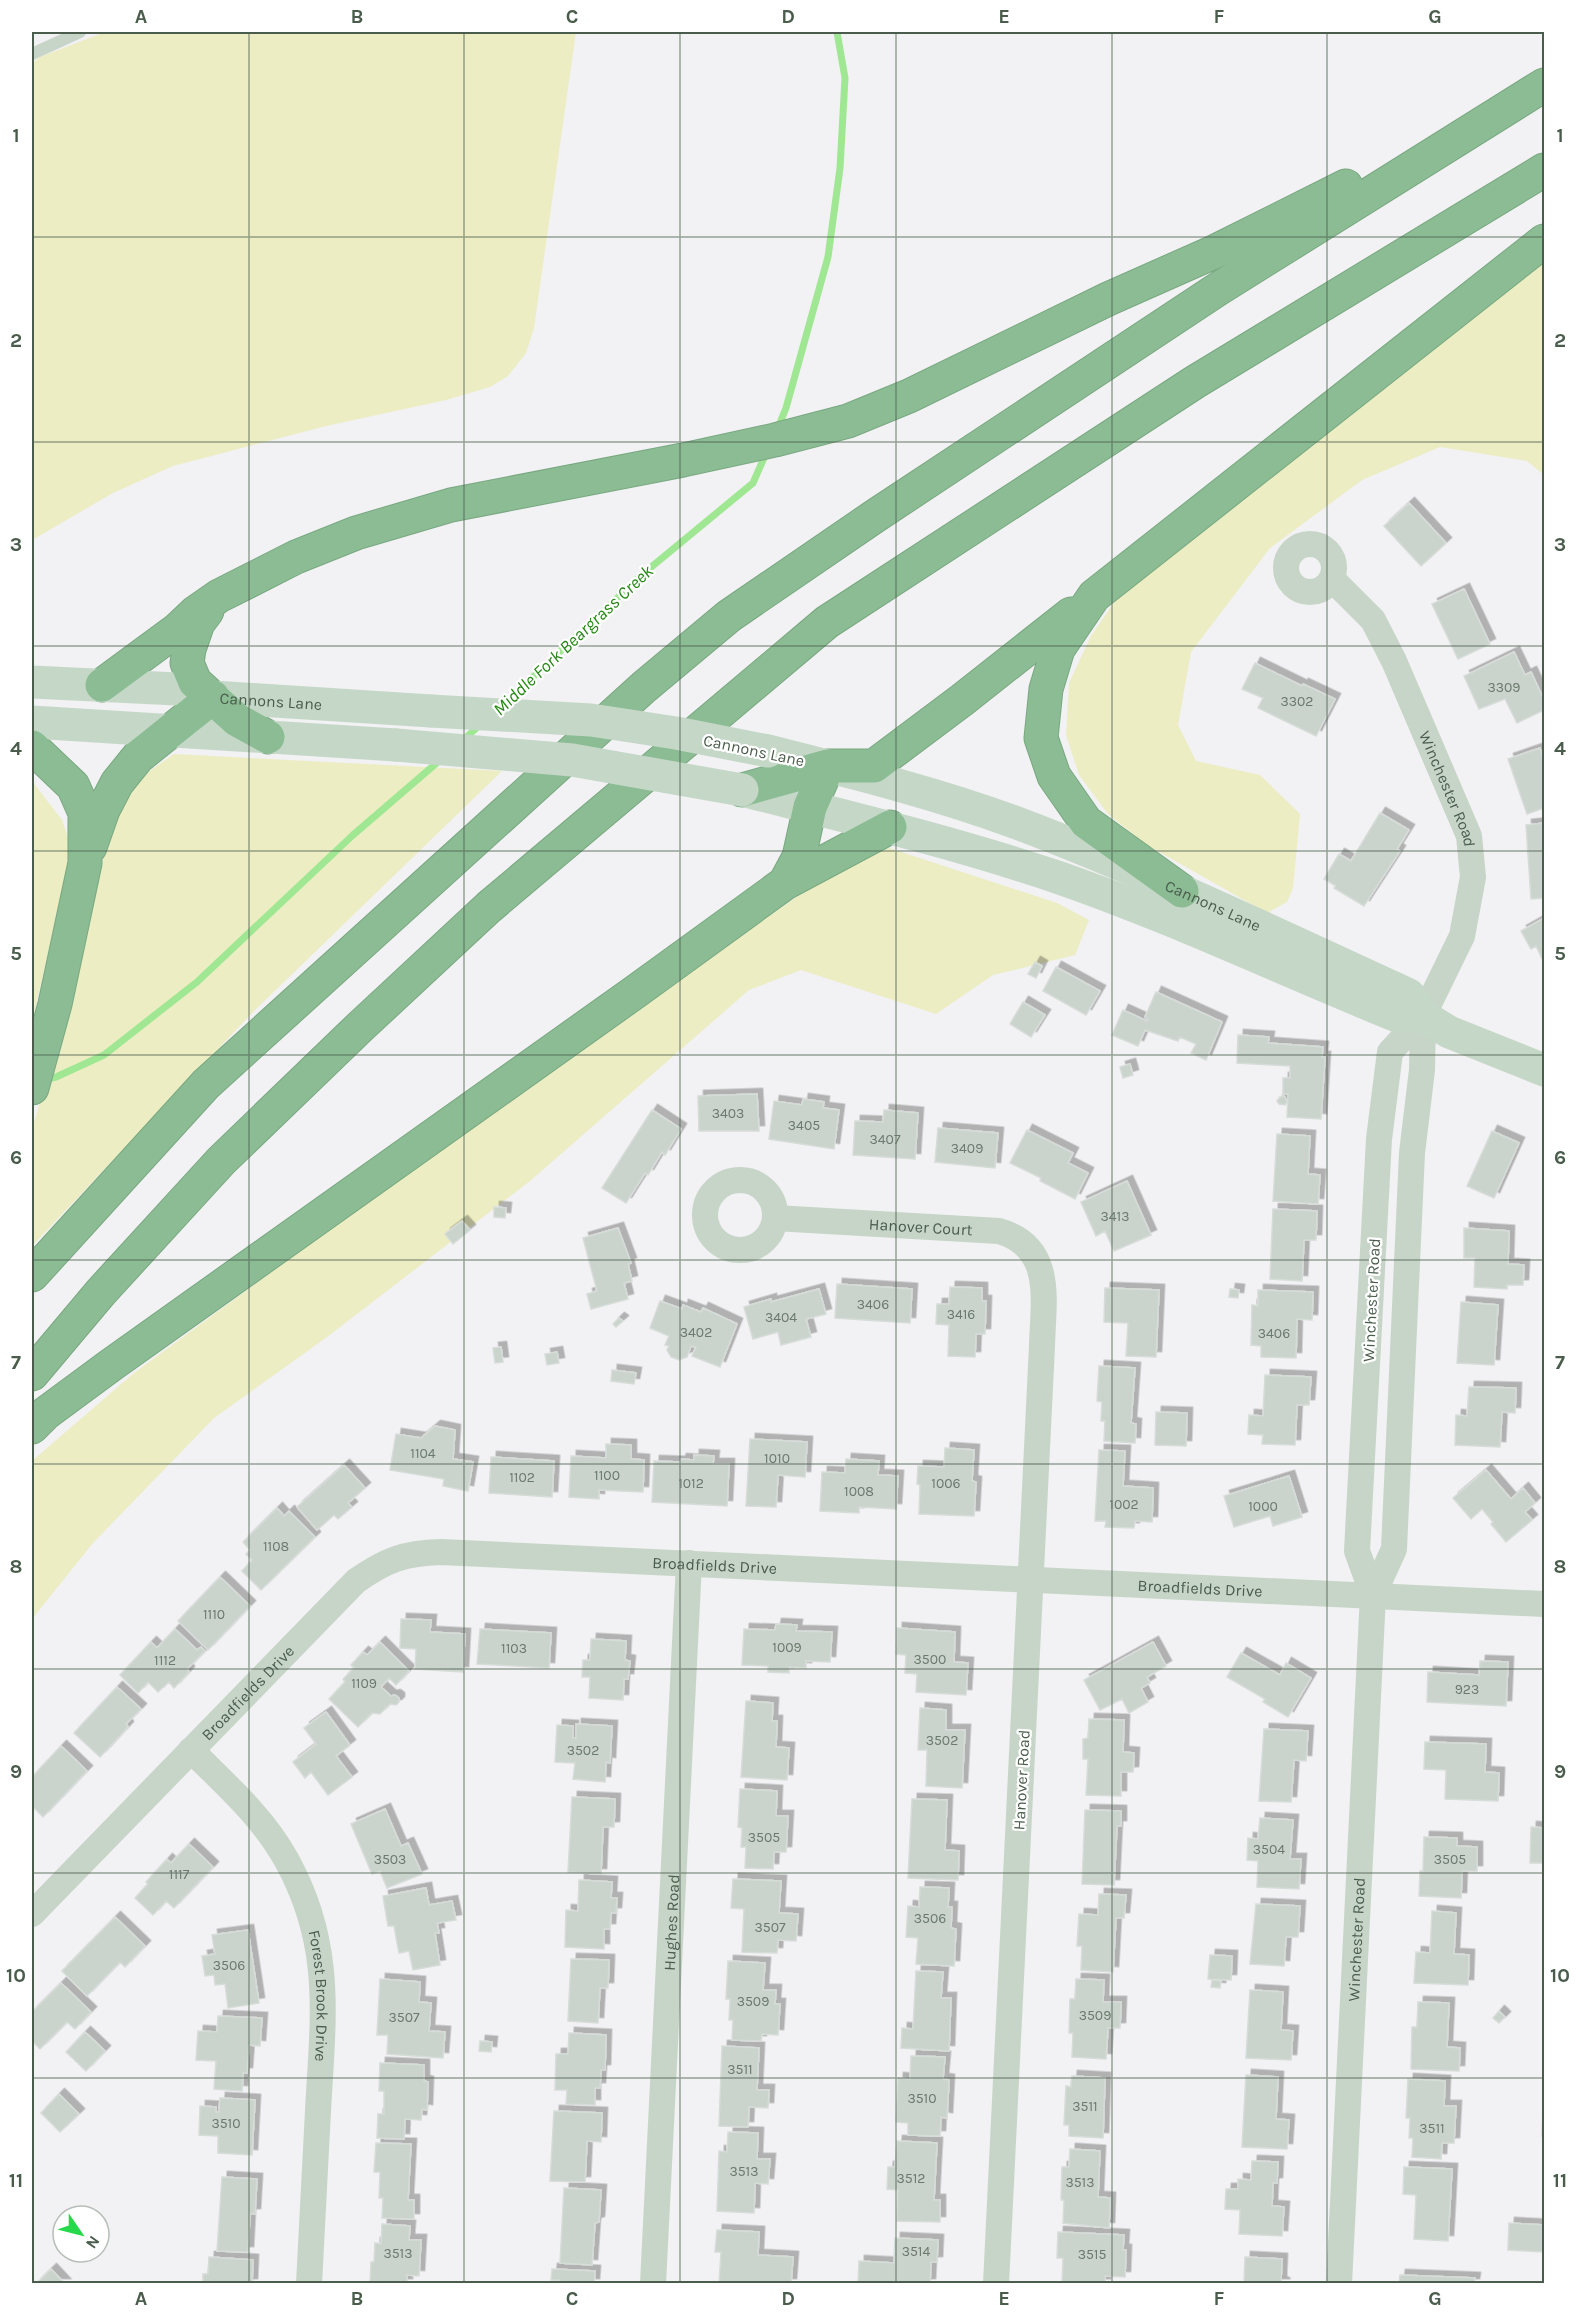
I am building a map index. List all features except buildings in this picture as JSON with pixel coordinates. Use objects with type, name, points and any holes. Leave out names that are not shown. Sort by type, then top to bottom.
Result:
[{"type":"highway","points":[[102,685],[219,596],[296,557],[420,513],[497,495],[684,460],[848,421],[909,396],[1108,299],[1214,252],[1537,90]]},
{"type":"highway","points":[[32,1275],[206,1084],[644,687],[729,616],[875,516],[1218,289],[1537,90]]},
{"type":"highway","points":[[32,1374],[101,1292],[221,1161],[361,1026],[489,907],[827,622],[1195,382],[1545,170]]},
{"type":"highway","points":[[742,790],[828,766],[874,766],[962,700],[1545,241]]},
{"type":"highway","points":[[219,596],[198,623],[187,663],[195,682],[237,720],[267,736]]},
{"type":"highway","points":[[1094,596],[1058,649],[1046,689],[1041,738],[1054,776],[1086,822],[1182,903]]},
{"type":"highway","points":[[32,1088],[55,1004],[85,863],[103,810],[117,783],[138,757],[213,697]]},
{"type":"highway","points":[[32,747],[73,786],[85,813],[85,863]]},
{"type":"highway","points":[[785,882],[799,857],[810,807],[828,766]]},
{"type":"highway","points":[[32,1427],[46,1413],[111,1365],[636,992],[785,882],[890,827]]},
{"type":"main road","name":"Cannons Lane","points":[[32,682],[177,689],[213,697],[591,720],[676,733],[768,751],[828,766],[1016,823],[1182,903],[1409,995],[1423,1016],[1449,1032],[1545,1070]]},
{"type":"main road","name":"Cannons Lane","points":[[32,722],[396,745],[572,760],[742,790],[890,827],[1057,878],[1182,903]]},
{"type":"street","name":"Winchester Road","points":[[1332,579],[1373,620],[1394,661],[1469,836],[1473,877],[1462,936],[1423,1016],[1390,1052],[1379,1139],[1356,1551],[1373,1595]]},
{"type":"street","name":"Winchester Road","points":[[1340,2283],[1373,1595],[1394,1549],[1412,1153],[1423,1059],[1423,1016]]},
{"type":"street","points":[[1375,1215],[1409,1215]]},
{"type":"street","name":"Hanover Court","points":[[776,1218],[999,1231],[1012,1235],[1033,1252],[1042,1277]]},
{"type":"street","name":"Hanover Road","points":[[996,2283],[1042,1346],[1044,1286],[1042,1277]]},
{"type":"street","points":[[1367,1374],[1402,1374]]},
{"type":"street","name":"Broadfields Drive","points":[[32,1914],[356,1581],[379,1564],[416,1552],[1031,1578],[1545,1604]]},
{"type":"street","name":"Hughes Road","points":[[653,2283],[689,1563]]},
{"type":"street","name":"Forest Brook Drive","points":[[191,1750],[248,1806],[268,1831],[301,1888],[319,1947],[322,2023],[309,2283]]},
{"type":"lane","points":[[32,54],[80,32]]},
{"type":"green space","points":[[105,32],[576,32],[534,328],[526,353],[508,376],[490,387],[446,400],[326,426],[173,466],[113,493],[32,540],[32,64],[40,57]]},
{"type":"green space","points":[[1544,259],[1544,475],[1527,461],[1440,447],[1362,480],[1270,548],[1191,652],[1178,725],[1196,761],[1260,775],[1300,814],[1293,888],[1287,902],[1267,913],[1147,845],[1108,814],[1079,775],[1066,735],[1069,683],[1091,636],[1117,598]]},
{"type":"green space","points":[[174,754],[502,771],[254,1011],[32,1246],[32,1130],[57,1042],[115,814],[141,777]]},
{"type":"green space","points":[[32,781],[62,820],[72,849],[32,1023]]},
{"type":"green space","points":[[889,848],[1057,903],[1089,920],[1075,955],[993,975],[936,1014],[801,970],[749,990],[530,1181],[327,1337],[214,1418],[93,1543],[32,1619],[32,1461],[134,1373],[665,987],[836,870]]},
{"type":"waterway","name":"Middle Fork Beargrass Creek","points":[[777,430],[786,408],[828,257],[840,168],[845,78],[837,32]]},
{"type":"waterway","name":"Middle Fork Beargrass Creek","points":[[505,703],[644,573],[753,483],[767,451]]},
{"type":"waterway","name":"Middle Fork Beargrass Creek","points":[[462,741],[481,724]]},
{"type":"waterway","name":"Middle Fork Beargrass Creek","points":[[43,1080],[56,1077],[104,1055],[197,982],[353,835],[440,760]]}]
